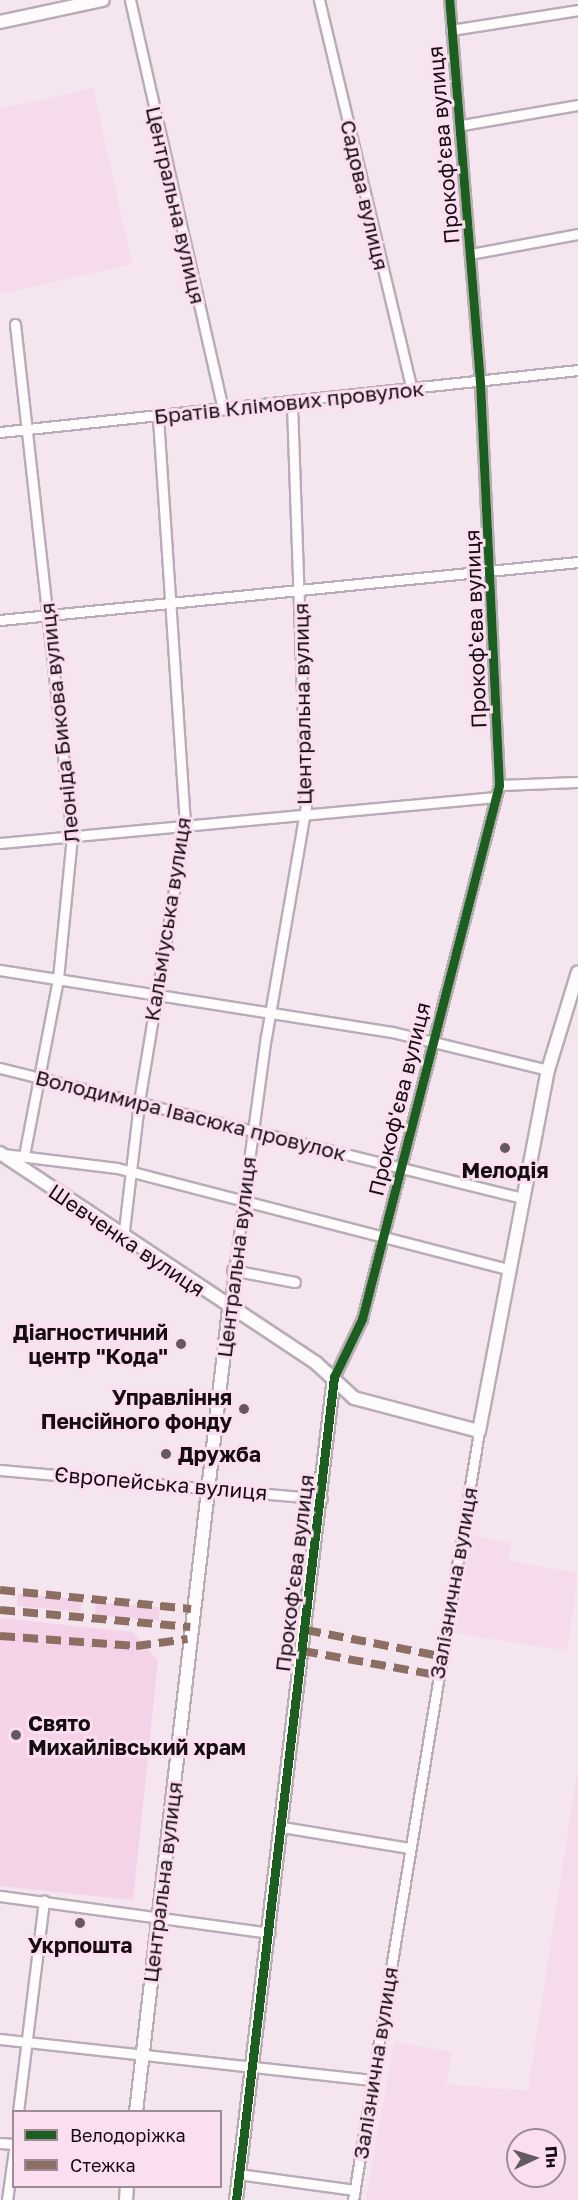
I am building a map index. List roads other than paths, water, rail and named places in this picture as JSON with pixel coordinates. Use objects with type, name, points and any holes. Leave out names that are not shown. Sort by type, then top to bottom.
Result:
[{"type":"street","points":[[0,22],[103,0]]},
{"type":"street","name":"Центральна вулиця","points":[[130,0],[223,410]]},
{"type":"street","name":"Садова вулиця","points":[[319,0],[412,389]]},
{"type":"street","name":"Прокоф'єва вулиця","points":[[236,2200],[322,1499],[334,1377],[362,1319],[494,797],[499,785],[491,571],[480,382],[462,125],[448,0]]},
{"type":"street","points":[[451,30],[578,10]]},
{"type":"street","points":[[462,125],[578,105]]},
{"type":"street","points":[[470,254],[578,234]]},
{"type":"street","name":"Леоніда Бикова вулиця","points":[[15,324],[29,428],[72,836],[58,979],[37,1076],[24,1156]]},
{"type":"street","name":"Братів Клімових провулок","points":[[0,432],[158,417],[578,370]]},
{"type":"street","name":"Центральна вулиця","points":[[136,2110],[232,1270],[303,813],[300,586],[292,402]]},
{"type":"street","name":"Кальміуська вулиця","points":[[123,1239],[139,1102],[185,824],[174,603],[158,417]]},
{"type":"street","points":[[0,620],[174,603],[300,586],[578,562]]},
{"type":"street","points":[[499,785],[578,782]]},
{"type":"street","points":[[0,843],[494,797]]},
{"type":"street","points":[[0,970],[156,994],[431,1043],[548,1070]]},
{"type":"street","name":"Залізнична вулиця","points":[[354,2195],[409,1848],[508,1269],[548,1070],[578,972]]},
{"type":"street","name":"Володимира Івасюка провулок","points":[[0,1068],[70,1083],[77,1090],[253,1128],[400,1169],[522,1198]]},
{"type":"street","points":[[1,1153],[132,1172],[243,1198],[382,1238],[508,1269]]},
{"type":"street","name":"Шевченка вулиця","points":[[1,1153],[123,1239],[334,1377],[366,1402],[479,1431]]},
{"type":"street","points":[[232,1270],[295,1282]]},
{"type":"street","name":"Європейська вулиця","points":[[0,1470],[208,1485],[322,1499]]},
{"type":"street","points":[[282,1827],[409,1848]]},
{"type":"street","points":[[0,1896],[269,1933]]},
{"type":"street","points":[[18,2110],[44,1901]]},
{"type":"street","points":[[0,2038],[372,2080]]},
{"type":"street","points":[[7,2200],[12,2164]]},
{"type":"street","points":[[238,2174],[354,2195]]},
{"type":"place","name":"Мелодія","points":[[505,1148]]},
{"type":"place","name":"Діагностичний центр \"Кода\"","points":[[181,1344]]},
{"type":"place","name":"Управління Пенсійного фонду","points":[[244,1409]]},
{"type":"place","name":"Дружба","points":[[166,1454]]},
{"type":"place","name":"Свято Михайлівський храм","points":[[16,1735]]},
{"type":"place","name":"Укрпошта","points":[[80,1923]]}]
